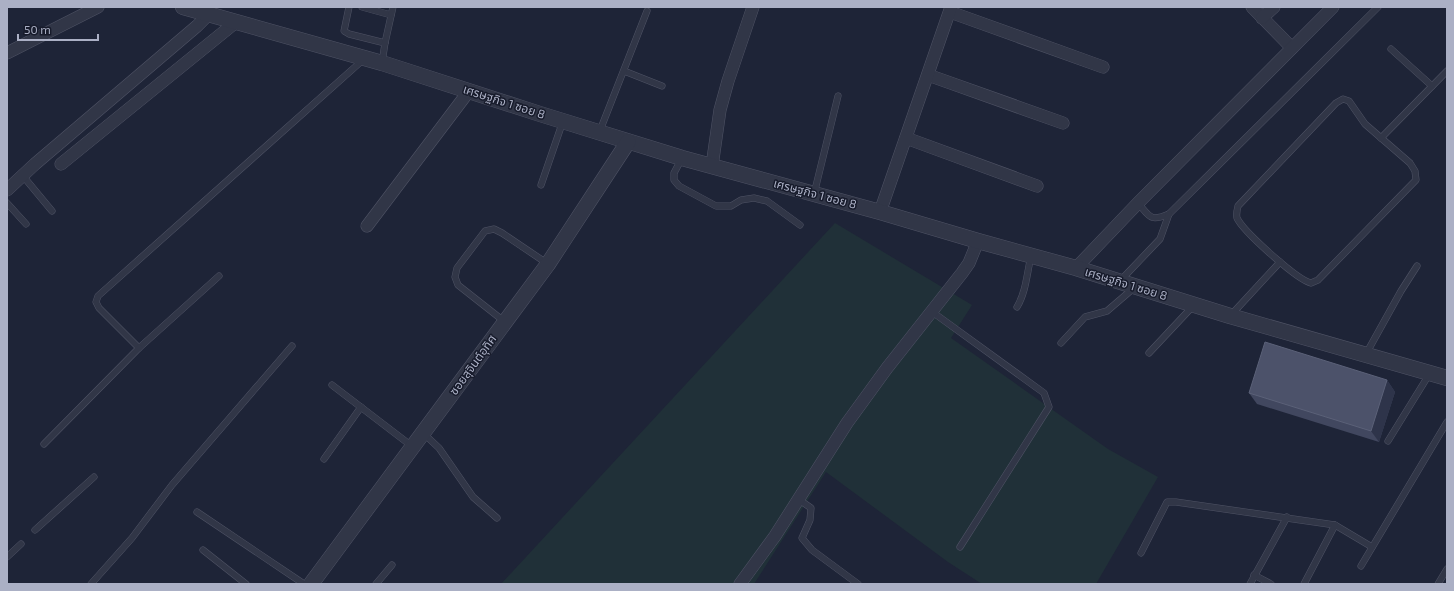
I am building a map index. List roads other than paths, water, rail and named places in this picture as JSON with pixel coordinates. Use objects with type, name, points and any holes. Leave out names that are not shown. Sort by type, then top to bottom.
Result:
[{"type":"street","points":[[7,53],[98,7]]},
{"type":"street","points":[[712,166],[720,110],[728,81],[753,7]]},
{"type":"street","points":[[1252,7],[1292,48]]},
{"type":"street","points":[[1262,18],[1274,7]]},
{"type":"street","points":[[1076,268],[1138,203],[1333,7]]},
{"type":"street","name":"เศรษฐกิจ 1 ซอย 8","points":[[190,8],[214,12],[236,22],[382,63],[599,133],[682,158],[880,212],[1076,268],[1230,316],[1447,378]]},
{"type":"street","points":[[880,212],[950,9],[1103,67]]},
{"type":"street","points":[[7,190],[214,12]]},
{"type":"street","points":[[61,164],[236,22]]},
{"type":"street","points":[[928,75],[1063,123]]},
{"type":"street","points":[[367,226],[469,91]]},
{"type":"street","points":[[906,138],[1037,186]]},
{"type":"street","name":"ซอยสุจินต์อุทิศ","points":[[311,584],[548,264],[628,142]]},
{"type":"street","points":[[731,584],[742,581],[775,536],[847,423],[886,368],[969,263],[978,241]]},
{"type":"lane","points":[[349,7],[344,31],[349,34],[385,43]]},
{"type":"lane","points":[[362,7],[391,16]]},
{"type":"lane","points":[[382,63],[393,7]]},
{"type":"lane","points":[[1138,203],[1150,217],[1157,219],[1169,214],[1378,7]]},
{"type":"lane","points":[[599,133],[647,11]]},
{"type":"lane","points":[[1392,49],[1432,86]]},
{"type":"lane","points":[[139,348],[99,308],[96,302],[98,296],[365,58]]},
{"type":"lane","points":[[624,70],[662,86]]},
{"type":"lane","points":[[1381,138],[1447,71]]},
{"type":"lane","points":[[814,194],[838,96]]},
{"type":"lane","points":[[1343,99],[1350,101],[1365,124],[1381,138],[1410,163],[1415,171],[1416,180],[1318,280],[1311,284],[1304,281],[1280,262],[1241,225],[1236,216],[1238,206],[1336,103],[1343,99]]},
{"type":"lane","points":[[541,186],[563,121]]},
{"type":"lane","points":[[682,158],[674,173],[674,180],[679,186],[716,206],[731,206],[741,200],[754,198],[767,201],[800,225]]},
{"type":"lane","points":[[23,176],[52,211]]},
{"type":"lane","points":[[7,203],[26,224]]},
{"type":"lane","points":[[1119,282],[1160,239],[1169,214]]},
{"type":"lane","points":[[505,322],[458,285],[455,277],[457,268],[485,231],[494,229],[548,264]]},
{"type":"lane","points":[[1017,307],[1024,289],[1031,256]]},
{"type":"lane","points":[[1230,316],[1280,262]]},
{"type":"lane","points":[[1365,355],[1401,291],[1417,266]]},
{"type":"lane","points":[[44,444],[139,348],[219,276]]},
{"type":"lane","points":[[1061,343],[1085,317],[1107,312],[1135,287]]},
{"type":"lane","points":[[1149,353],[1194,305]]},
{"type":"lane","points":[[931,311],[1044,393],[1049,407],[960,547]]},
{"type":"lane","points":[[91,584],[132,538],[172,485],[292,346]]},
{"type":"lane","points":[[1388,441],[1430,373]]},
{"type":"lane","points":[[332,385],[413,447]]},
{"type":"lane","points":[[324,459],[361,407]]},
{"type":"lane","points":[[1361,566],[1447,422]]},
{"type":"lane","points":[[423,433],[439,448],[473,497],[497,518]]},
{"type":"lane","points":[[35,530],[94,477]]},
{"type":"lane","points":[[798,499],[811,508],[810,520],[802,538],[812,550],[858,584]]},
{"type":"lane","points":[[1141,553],[1167,502],[1287,517],[1335,525],[1372,547]]},
{"type":"lane","points":[[197,512],[304,584]]},
{"type":"lane","points":[[1250,584],[1287,517]]},
{"type":"lane","points":[[1304,584],[1335,525]]},
{"type":"lane","points":[[7,556],[21,544]]},
{"type":"lane","points":[[203,550],[246,584]]},
{"type":"lane","points":[[376,584],[392,565]]},
{"type":"lane","points":[[1438,584],[1447,569]]},
{"type":"lane","points":[[1254,575],[1271,584]]}]
